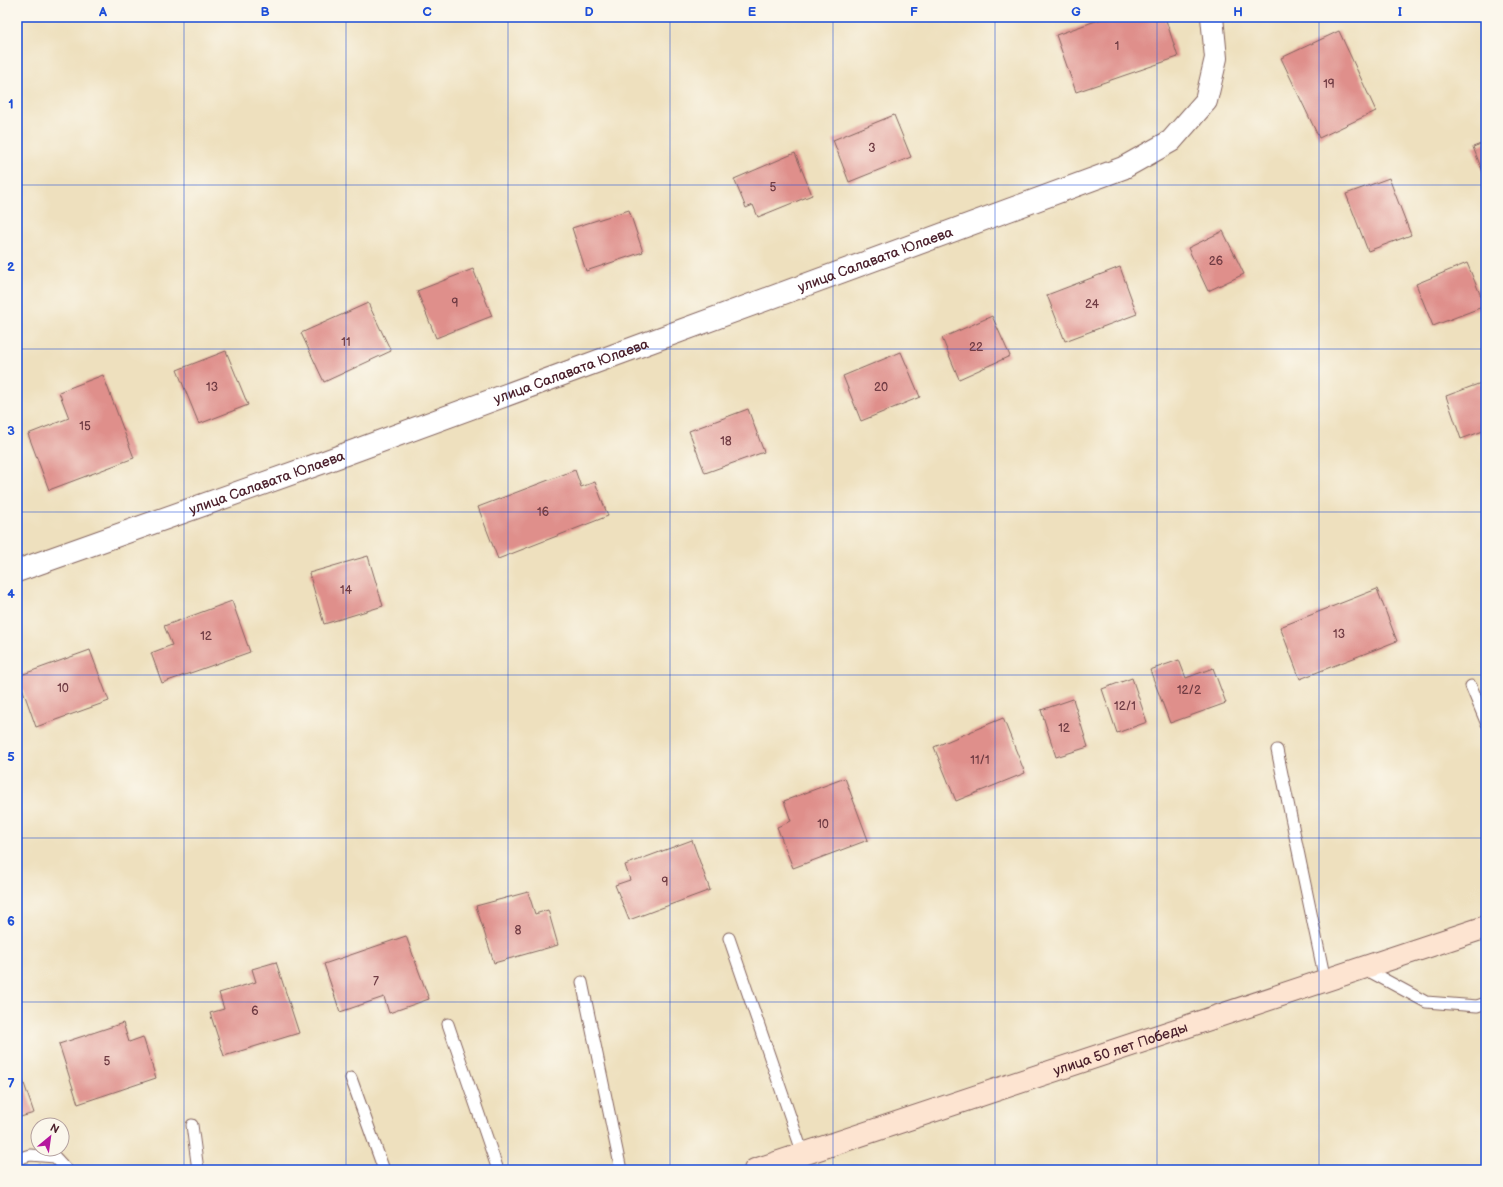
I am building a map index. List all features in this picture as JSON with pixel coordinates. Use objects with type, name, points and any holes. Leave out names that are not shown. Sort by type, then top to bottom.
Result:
[{"type":"street","name":"улица Салавата Юлаева","points":[[17,571],[331,459],[1123,168],[1171,141],[1206,101],[1216,58],[1212,17]]},
{"type":"street","name":"улица 50 лет Победы","points":[[755,1170],[1486,927]]},
{"type":"lane","points":[[1471,686],[1486,722]]},
{"type":"lane","points":[[1278,750],[1325,980]]},
{"type":"lane","points":[[729,938],[803,1154]]},
{"type":"lane","points":[[1362,968],[1426,1002],[1477,1006],[1486,1003]]},
{"type":"lane","points":[[582,982],[621,1170]]},
{"type":"lane","points":[[448,1024],[498,1170]]},
{"type":"lane","points":[[351,1078],[384,1170]]},
{"type":"lane","points":[[192,1125],[198,1170]]},
{"type":"lane","points":[[17,1159],[30,1155],[55,1157],[67,1170]]},
{"type":"building","points":[[1107,17],[1165,17],[1178,57],[1076,92],[1056,35]]},
{"type":"building","points":[[1339,31],[1376,111],[1319,138],[1281,58]]},
{"type":"building","points":[[894,115],[911,157],[849,182],[833,140]]},
{"type":"building","points":[[1486,142],[1486,180],[1473,147]]},
{"type":"building","points":[[795,153],[812,195],[758,217],[753,205],[746,208],[734,179]]},
{"type":"building","points":[[1389,178],[1411,235],[1368,251],[1346,194]]},
{"type":"building","points":[[629,210],[643,252],[586,271],[572,228]]},
{"type":"building","points":[[1223,231],[1244,274],[1208,291],[1188,248]]},
{"type":"building","points":[[1467,263],[1485,306],[1433,326],[1416,284]]},
{"type":"building","points":[[1120,267],[1137,314],[1065,341],[1047,295]]},
{"type":"building","points":[[473,269],[492,316],[436,338],[417,291]]},
{"type":"building","points":[[368,303],[391,351],[324,382],[301,333]]},
{"type":"building","points":[[992,316],[1010,356],[959,379],[942,338]]},
{"type":"building","points":[[226,351],[248,405],[199,424],[177,370]]},
{"type":"building","points":[[901,352],[920,397],[861,421],[843,376]]},
{"type":"building","points":[[103,375],[134,458],[49,490],[28,434],[69,418],[59,392]]},
{"type":"building","points":[[1481,383],[1486,396],[1486,430],[1461,439],[1446,396]]},
{"type":"building","points":[[748,409],[764,452],[705,473],[689,431]]},
{"type":"building","points":[[575,470],[581,487],[595,482],[608,516],[498,559],[478,507]]},
{"type":"building","points":[[368,556],[383,606],[324,624],[309,573]]},
{"type":"building","points":[[1377,589],[1397,641],[1300,679],[1280,627]]},
{"type":"building","points":[[232,601],[250,652],[162,683],[151,653],[172,645],[164,626]]},
{"type":"building","points":[[90,650],[109,701],[36,727],[18,676]]},
{"type":"building","points":[[1179,660],[1186,678],[1213,668],[1226,703],[1170,723],[1150,670]]},
{"type":"building","points":[[1132,678],[1147,722],[1117,733],[1102,689]]},
{"type":"building","points":[[1073,699],[1088,747],[1056,757],[1041,710]]},
{"type":"building","points":[[1003,718],[1025,773],[956,801],[934,747]]},
{"type":"building","points":[[845,778],[868,840],[793,868],[777,827],[791,821],[784,801]]},
{"type":"building","points":[[692,840],[710,890],[629,920],[615,885],[630,880],[625,865]]},
{"type":"building","points":[[528,892],[535,914],[548,910],[558,945],[494,963],[476,906]]},
{"type":"building","points":[[406,936],[429,999],[389,1013],[384,997],[340,1012],[324,964]]},
{"type":"building","points":[[276,962],[299,1033],[224,1056],[210,1013],[224,1009],[219,993],[256,982],[252,969]]},
{"type":"building","points":[[123,1023],[129,1042],[143,1037],[156,1078],[78,1104],[59,1044]]},
{"type":"building","points":[[17,1063],[34,1113],[17,1118]]}]
